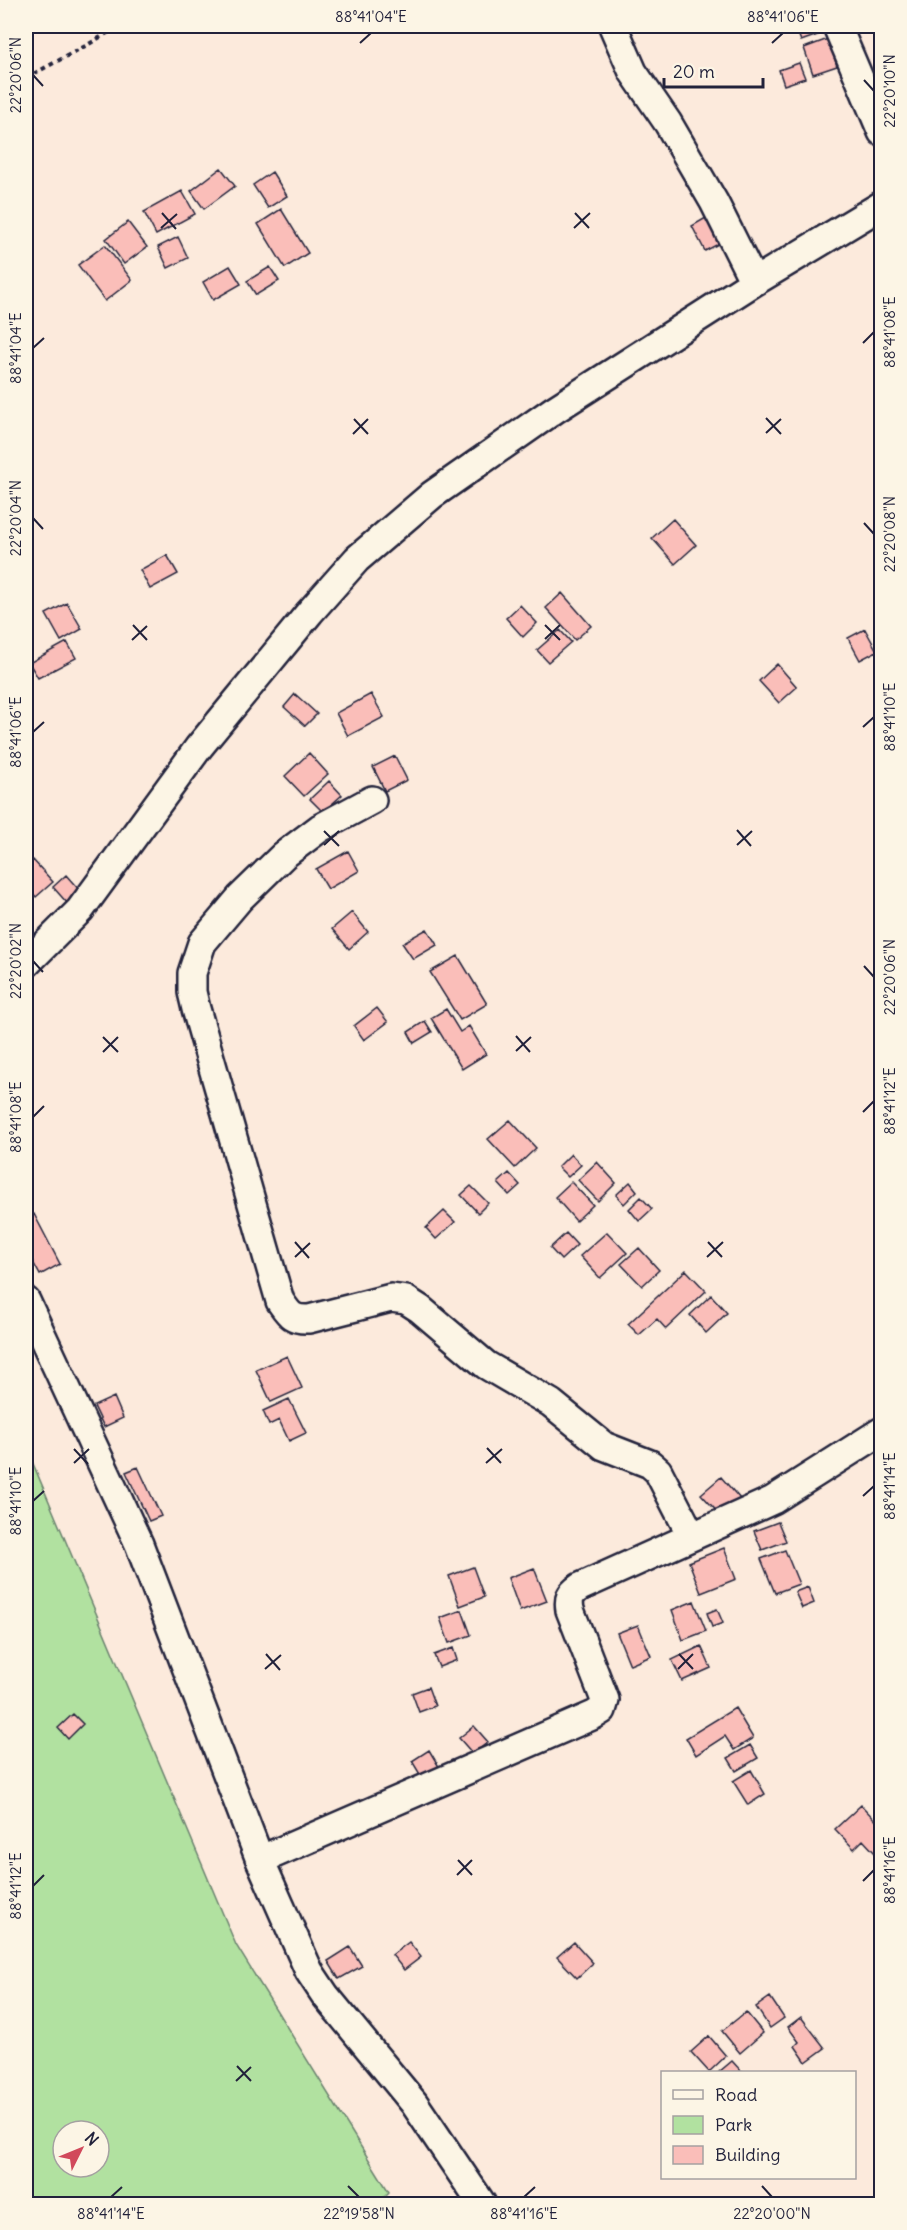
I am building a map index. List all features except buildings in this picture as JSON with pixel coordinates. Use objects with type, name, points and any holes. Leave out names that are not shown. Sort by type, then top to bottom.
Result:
[{"type":"street","points":[[613,26],[633,72],[668,123],[704,185],[754,282]]},
{"type":"street","points":[[837,26],[882,132]]},
{"type":"street","points":[[26,964],[80,910],[199,747],[310,612],[357,559],[432,495],[526,429],[754,282],[882,205]]},
{"type":"street","points":[[372,800],[320,828],[284,855],[240,898],[201,943],[192,973],[192,992],[196,1009],[280,1301],[288,1313],[298,1319],[309,1319],[391,1298],[406,1300],[420,1309],[486,1365],[551,1403],[604,1446],[650,1464],[658,1471],[691,1535]]},
{"type":"street","points":[[26,1301],[139,1544],[260,1860],[309,1971],[325,1995],[414,2103],[482,2205]]},
{"type":"street","points":[[260,1860],[594,1716],[602,1710],[605,1700],[570,1610],[568,1600],[571,1593],[691,1535],[773,1500],[882,1431]]},
{"type":"path","points":[[26,78],[119,26]]},
{"type":"green space","points":[[26,1447],[236,1945],[389,2192],[378,2204],[26,2204]]}]
